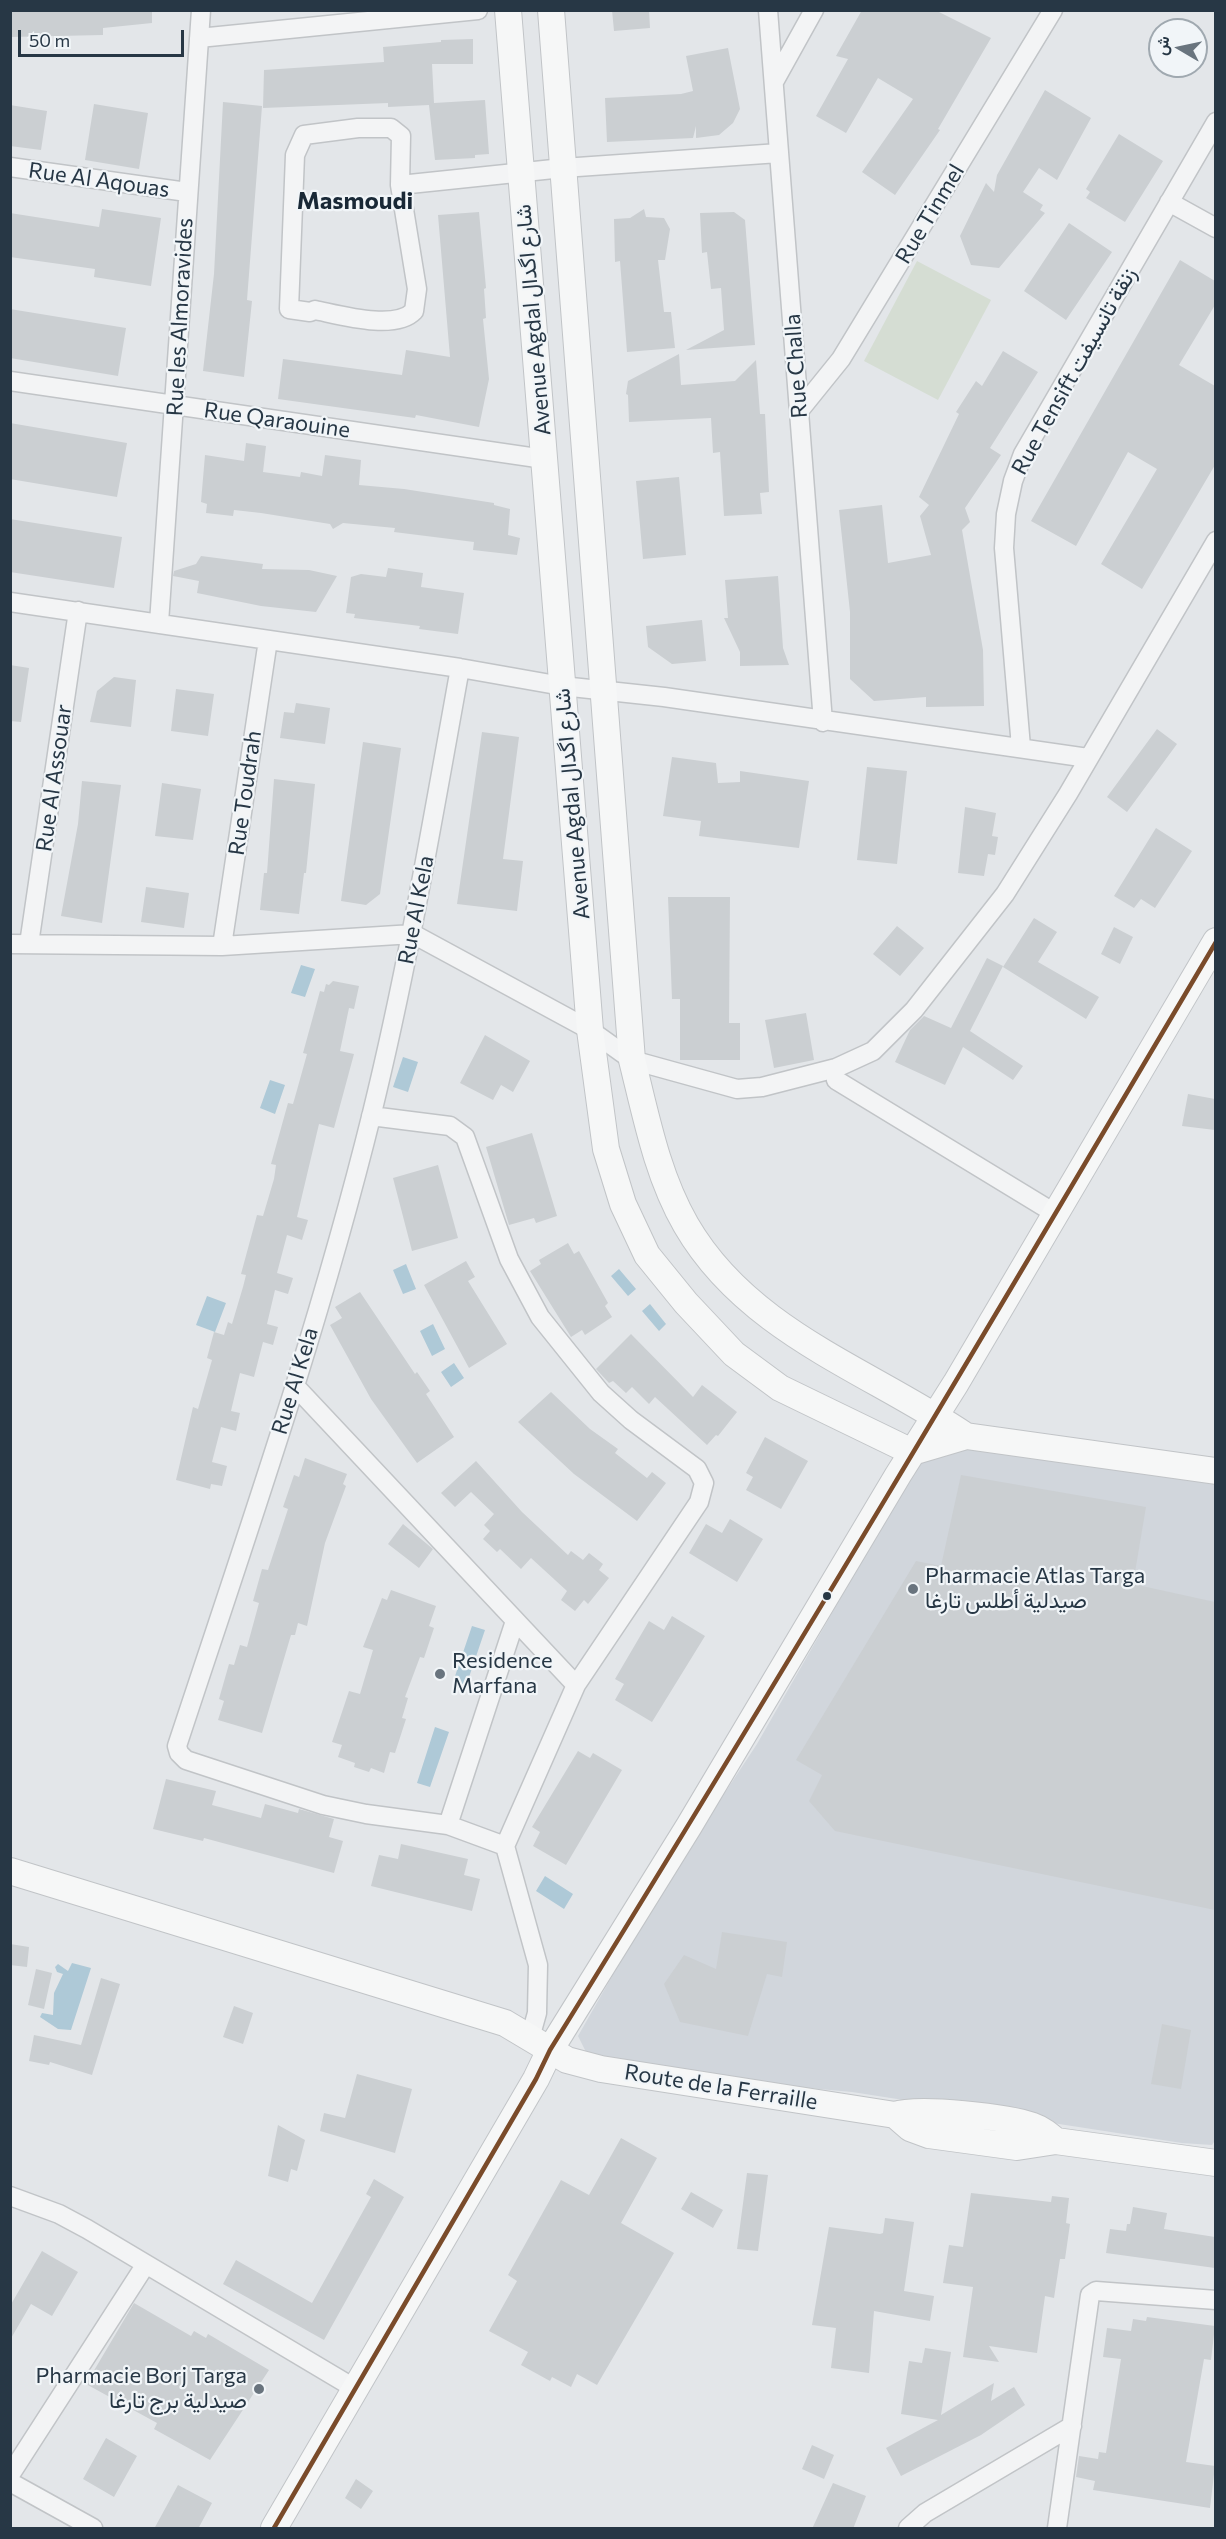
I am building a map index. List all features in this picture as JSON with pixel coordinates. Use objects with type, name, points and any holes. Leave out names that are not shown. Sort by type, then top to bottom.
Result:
[{"type":"street","name":"Rue les Almoravides","points":[[159,623],[201,10]]},
{"type":"street","points":[[199,38],[478,10]]},
{"type":"street","name":"Avenue Agdal شارع اگدال","points":[[508,10],[590,1030],[606,1149],[623,1204],[647,1255],[686,1304],[735,1354],[780,1388],[912,1452]]},
{"type":"street","name":"Avenue Agdal شارع اگدال","points":[[551,10],[632,1060],[664,1177],[686,1225],[720,1269],[760,1311],[809,1345],[936,1416],[966,1436]]},
{"type":"street","name":"Rue Challa","points":[[768,10],[823,722]]},
{"type":"street","points":[[774,82],[814,10]]},
{"type":"street","name":"Rue Tinmel","points":[[799,411],[841,359],[1053,10]]},
{"type":"street","name":"Rue Tensift زنقة تانسيفت","points":[[1020,747],[1004,548],[1006,514],[1013,481],[1023,454],[1215,122]]},
{"type":"street","points":[[358,128],[396,130],[401,136],[400,185],[417,289],[414,311],[401,320],[359,319],[315,310],[309,312],[288,309],[295,155],[304,135],[358,128]]},
{"type":"street","points":[[400,185],[563,168],[779,153]]},
{"type":"street","name":"Rue Al Aqouas","points":[[10,167],[187,192]]},
{"type":"street","points":[[1169,202],[1215,228]]},
{"type":"street","name":"Rue Qaraouine","points":[[10,381],[544,459]]},
{"type":"street","points":[[10,944],[222,946],[413,934],[590,1030],[632,1060],[724,1086],[749,1089],[836,1068],[873,1051],[915,1010],[1005,894],[1215,541]]},
{"type":"street","points":[[10,602],[460,668],[562,686],[1088,758]]},
{"type":"street","name":"Rue Al Assouar","points":[[29,944],[78,612]]},
{"type":"street","name":"Rue Toudrah","points":[[222,946],[268,640]]},
{"type":"street","name":"Rue Al Kela","points":[[460,668],[413,934],[371,1116],[295,1386],[178,1750],[186,1760],[323,1805],[366,1814],[448,1825],[505,1846]]},
{"type":"street","points":[[540,2044],[689,1826],[912,1452],[936,1416],[1215,941]]},
{"type":"street","points":[[836,1080],[1056,1214]]},
{"type":"street","points":[[274,2529],[354,2388],[536,2079],[540,2044],[537,2013],[538,1971],[505,1846],[576,1685],[699,1502],[704,1483],[697,1469],[631,1420],[601,1393],[540,1317],[509,1259],[465,1137],[450,1126],[371,1116]]},
{"type":"street","points":[[295,1386],[576,1685]]},
{"type":"street","points":[[912,1452],[966,1436],[1215,1471]]},
{"type":"street","points":[[448,1825],[515,1621]]},
{"type":"street","name":"Route de la Ferraille","points":[[10,1871],[505,2023],[567,2060],[601,2069],[895,2115],[928,2111],[1022,2122],[1046,2132],[1056,2141],[1215,2163]]},
{"type":"street","points":[[10,2196],[59,2214],[354,2388]]},
{"type":"street","points":[[10,2475],[146,2264]]},
{"type":"street","points":[[1057,2529],[1090,2295],[1096,2291],[1215,2301]]},
{"type":"street","points":[[908,2529],[926,2513],[1072,2426]]},
{"type":"street","points":[[10,2482],[93,2529]]},
{"type":"shaded area","points":[[917,261],[991,300],[938,400],[864,361]]},
{"type":"shaded area","points":[[938,1428],[1215,1480],[1216,2139],[1212,2145],[1182,2143],[852,2092],[797,2087],[605,2056],[586,2052],[578,2036],[664,1885],[757,1744]]},
{"type":"water","points":[[301,965],[315,969],[305,997],[291,993]]},
{"type":"water","points":[[403,1057],[418,1062],[408,1092],[393,1087]]},
{"type":"water","points":[[270,1080],[285,1085],[275,1114],[260,1108]]},
{"type":"water","points":[[406,1264],[416,1289],[403,1294],[393,1270]]},
{"type":"water","points":[[619,1269],[636,1289],[628,1296],[611,1276]]},
{"type":"water","points":[[207,1296],[226,1303],[215,1332],[196,1325]]},
{"type":"water","points":[[650,1304],[666,1324],[659,1331],[642,1311]]},
{"type":"water","points":[[433,1324],[445,1349],[432,1356],[420,1331]]},
{"type":"water","points":[[454,1363],[464,1378],[451,1387],[441,1372]]},
{"type":"water","points":[[472,1626],[485,1630],[466,1686],[453,1682]]},
{"type":"water","points":[[435,1727],[449,1732],[430,1787],[417,1783]]},
{"type":"water","points":[[545,1876],[573,1894],[564,1909],[536,1891]]},
{"type":"water","points":[[72,1963],[91,1968],[71,2030],[58,2029],[40,2017],[42,2013],[53,2015],[54,1993],[63,1974],[57,1972],[55,1967],[58,1964],[68,1971]]},
{"type":"building","points":[[10,10],[152,10],[152,23],[103,28],[103,35],[10,37]]},
{"type":"building","points":[[612,10],[649,10],[650,28],[614,31]]},
{"type":"building","points":[[862,10],[935,10],[991,38],[938,129],[940,130],[895,195],[862,172],[913,99],[878,78],[846,133],[816,116],[848,59],[836,56]]},
{"type":"building","points":[[473,39],[473,64],[432,64],[434,103],[485,100],[489,154],[475,155],[475,158],[435,160],[429,105],[388,107],[388,103],[263,108],[264,70],[384,62],[383,47],[441,42],[441,40]]},
{"type":"building","points":[[728,48],[740,109],[733,123],[719,135],[696,138],[696,126],[693,138],[607,142],[605,98],[681,94],[693,91],[686,56]]},
{"type":"building","points":[[1045,90],[1091,118],[1057,180],[1039,168],[1023,192],[1043,205],[1040,210],[1045,213],[999,268],[971,265],[960,236],[986,183],[994,192],[997,175]]},
{"type":"building","points":[[223,102],[262,106],[247,300],[252,301],[244,377],[203,371],[214,274]]},
{"type":"building","points":[[94,104],[148,113],[139,169],[85,160]]},
{"type":"building","points":[[10,105],[47,111],[41,150],[10,146]]},
{"type":"building","points":[[1119,134],[1163,161],[1125,222],[1086,198],[1090,192],[1086,189]]},
{"type":"building","points":[[102,209],[161,218],[151,286],[94,277],[95,269],[10,257],[10,213],[99,227]]},
{"type":"building","points":[[644,209],[646,217],[664,218],[670,229],[665,260],[658,260],[664,312],[671,312],[675,348],[627,352],[620,261],[615,262],[614,219],[630,218]]},
{"type":"building","points":[[479,212],[486,288],[484,289],[486,318],[483,319],[489,379],[479,427],[416,415],[415,418],[278,399],[283,359],[402,375],[406,350],[450,357],[438,215]]},
{"type":"building","points":[[734,212],[745,220],[755,345],[686,350],[724,330],[721,288],[711,289],[707,252],[702,253],[700,213]]},
{"type":"building","points":[[1069,223],[1112,252],[1066,320],[1024,291]]},
{"type":"building","points":[[1180,260],[1215,281],[1215,305],[1179,365],[1215,386],[1215,465],[1142,589],[1101,564],[1157,469],[1128,452],[1076,546],[1031,521]]},
{"type":"building","points":[[10,309],[126,328],[118,376],[10,358]]},
{"type":"building","points":[[1003,351],[1038,372],[990,448],[1001,455],[965,508],[970,522],[962,530],[983,650],[984,706],[926,707],[926,697],[874,701],[850,679],[850,612],[839,510],[882,505],[888,563],[931,555],[920,516],[929,505],[919,497],[959,414],[956,412],[976,381],[982,386]]},
{"type":"building","points":[[679,354],[681,385],[735,381],[756,360],[760,414],[765,414],[769,492],[760,493],[762,514],[724,516],[720,452],[713,453],[711,418],[629,422],[628,395],[626,394],[628,381]]},
{"type":"building","points":[[10,423],[127,443],[117,497],[10,479]]},
{"type":"building","points":[[246,443],[266,446],[263,472],[300,477],[301,472],[322,476],[325,455],[361,460],[359,485],[404,489],[494,503],[494,505],[510,509],[508,535],[520,538],[517,555],[473,550],[474,542],[394,532],[395,528],[343,523],[333,529],[330,524],[261,513],[234,510],[233,516],[206,513],[207,504],[201,502],[205,455],[244,461]]},
{"type":"building","points":[[679,477],[686,555],[643,559],[636,481]]},
{"type":"building","points":[[10,519],[122,537],[114,588],[10,572]]},
{"type":"building","points":[[201,556],[263,564],[262,569],[309,570],[337,576],[316,612],[261,606],[197,593],[199,581],[173,576],[174,571],[196,564]]},
{"type":"building","points":[[388,568],[423,573],[421,587],[464,593],[458,634],[419,629],[420,626],[354,618],[355,614],[346,613],[351,577],[361,574],[386,577]]},
{"type":"building","points":[[778,576],[783,648],[789,665],[740,666],[740,652],[724,618],[728,618],[725,580]]},
{"type":"building","points":[[702,620],[706,661],[672,664],[648,647],[646,626]]},
{"type":"building","points":[[10,665],[29,668],[21,722],[10,721]]},
{"type":"building","points":[[114,677],[136,680],[131,727],[90,722],[97,691]]},
{"type":"building","points":[[176,689],[214,694],[208,736],[171,731]]},
{"type":"building","points":[[296,703],[330,708],[325,744],[280,738],[284,712],[294,713]]},
{"type":"building","points":[[1157,729],[1177,744],[1127,812],[1107,797]]},
{"type":"building","points":[[482,732],[519,737],[503,859],[523,861],[517,911],[457,904]]},
{"type":"building","points":[[363,742],[401,748],[380,894],[366,905],[341,901]]},
{"type":"building","points":[[672,757],[716,763],[718,783],[740,782],[740,771],[809,781],[799,848],[699,836],[701,821],[663,816]]},
{"type":"building","points":[[867,767],[907,771],[897,864],[857,860]]},
{"type":"building","points":[[274,779],[315,784],[306,873],[304,873],[299,914],[260,910],[264,873],[267,873]]},
{"type":"building","points":[[82,781],[121,785],[102,923],[61,916],[78,824]]},
{"type":"building","points":[[162,783],[201,789],[193,840],[155,836]]},
{"type":"building","points":[[965,807],[996,813],[992,836],[998,837],[995,855],[988,854],[984,876],[958,873]]},
{"type":"building","points":[[1156,828],[1192,851],[1155,908],[1141,899],[1134,908],[1114,896]]},
{"type":"building","points":[[146,887],[189,893],[184,928],[141,922]]},
{"type":"building","points":[[668,897],[730,897],[729,1023],[740,1023],[740,1060],[680,1060],[680,999],[672,999]]},
{"type":"building","points":[[1034,918],[1057,932],[1038,962],[1099,997],[1086,1019],[1003,967]]},
{"type":"building","points":[[897,926],[924,948],[900,976],[873,954]]},
{"type":"building","points":[[1114,927],[1133,937],[1120,964],[1101,954]]},
{"type":"building","points":[[987,958],[1003,966],[970,1031],[1023,1066],[1013,1080],[963,1047],[945,1085],[895,1062],[910,1030],[924,1016],[951,1028]]},
{"type":"building","points":[[333,981],[359,986],[354,1009],[349,1008],[340,1051],[354,1054],[334,1128],[319,1124],[297,1217],[308,1220],[302,1240],[287,1235],[277,1273],[293,1278],[288,1294],[275,1290],[267,1324],[278,1327],[273,1345],[263,1342],[254,1377],[240,1373],[231,1411],[240,1413],[236,1431],[221,1427],[212,1462],[227,1466],[222,1486],[211,1484],[210,1489],[176,1480],[193,1407],[198,1409],[212,1360],[207,1358],[214,1332],[224,1335],[228,1322],[232,1324],[243,1287],[246,1275],[241,1274],[257,1215],[263,1216],[274,1179],[276,1165],[271,1164],[288,1103],[293,1104],[297,1090],[307,1054],[303,1053],[320,991],[324,992],[326,984],[329,985]]},
{"type":"building","points":[[806,1013],[814,1060],[774,1068],[765,1020]]},
{"type":"building","points":[[485,1035],[530,1061],[513,1092],[501,1085],[493,1100],[460,1083]]},
{"type":"building","points":[[1188,1094],[1215,1099],[1215,1130],[1182,1126]]},
{"type":"building","points":[[532,1133],[557,1216],[536,1223],[534,1218],[509,1225],[486,1147]]},
{"type":"building","points":[[438,1165],[458,1238],[412,1251],[393,1178]]},
{"type":"building","points":[[568,1243],[574,1254],[579,1251],[608,1303],[605,1306],[612,1317],[585,1335],[582,1330],[571,1337],[530,1271],[541,1264],[539,1260]]},
{"type":"building","points":[[466,1261],[475,1277],[468,1281],[507,1344],[469,1368],[424,1285]]},
{"type":"building","points":[[360,1292],[415,1374],[417,1372],[430,1391],[426,1394],[454,1437],[417,1463],[371,1399],[330,1325],[342,1318],[335,1307]]},
{"type":"building","points":[[631,1334],[693,1397],[702,1385],[737,1412],[718,1436],[716,1435],[707,1445],[655,1397],[649,1404],[632,1387],[626,1393],[613,1381],[609,1383],[596,1369]]},
{"type":"building","points":[[551,1392],[590,1429],[618,1449],[615,1453],[647,1478],[652,1472],[666,1483],[637,1521],[574,1474],[518,1422]]},
{"type":"building","points":[[765,1437],[808,1461],[781,1509],[746,1490],[753,1477],[746,1473]]},
{"type":"building","points":[[305,1458],[347,1474],[343,1484],[346,1486],[325,1543],[307,1626],[298,1623],[295,1635],[291,1635],[262,1733],[218,1720],[224,1701],[219,1699],[229,1664],[234,1665],[240,1645],[247,1647],[259,1603],[253,1601],[262,1569],[268,1570],[288,1509],[283,1507],[294,1475],[299,1477]]},
{"type":"building","points":[[476,1461],[522,1512],[568,1555],[571,1551],[583,1560],[589,1553],[603,1564],[599,1570],[609,1578],[588,1604],[584,1600],[575,1611],[561,1600],[567,1591],[531,1558],[521,1569],[500,1549],[497,1552],[483,1539],[490,1531],[484,1525],[494,1514],[471,1492],[455,1507],[441,1493]]},
{"type":"building","points":[[961,1475],[1146,1507],[1133,1584],[1215,1602],[1215,1910],[835,1831],[809,1801],[822,1775],[796,1760],[916,1561],[941,1566]]},
{"type":"building","points":[[730,1519],[763,1539],[737,1582],[689,1553],[706,1524],[722,1533]]},
{"type":"building","points":[[403,1524],[433,1549],[419,1568],[388,1544]]},
{"type":"building","points":[[391,1590],[436,1606],[429,1626],[434,1628],[424,1658],[420,1657],[405,1697],[408,1698],[402,1718],[406,1719],[395,1753],[390,1752],[384,1773],[371,1768],[369,1772],[354,1767],[355,1763],[338,1757],[342,1745],[332,1742],[349,1691],[360,1694],[373,1650],[363,1647],[382,1598],[387,1600]]},
{"type":"building","points":[[672,1616],[705,1636],[652,1722],[615,1700],[624,1684],[615,1679],[649,1621],[664,1630]]},
{"type":"building","points":[[578,1751],[590,1758],[593,1753],[622,1770],[566,1865],[533,1846],[540,1832],[532,1827]]},
{"type":"building","points":[[166,1779],[216,1791],[212,1805],[261,1818],[265,1804],[298,1813],[299,1809],[334,1819],[329,1837],[343,1841],[334,1873],[204,1838],[203,1841],[153,1829]]},
{"type":"building","points":[[401,1844],[468,1859],[464,1875],[480,1879],[472,1911],[371,1886],[379,1855],[398,1859]]},
{"type":"building","points":[[722,1932],[787,1942],[782,1977],[767,1974],[748,2036],[680,2022],[664,1984],[684,1955],[716,1969]]},
{"type":"building","points":[[10,1944],[29,1947],[27,1967],[10,1965]]},
{"type":"building","points":[[36,1969],[52,1973],[44,2009],[28,2005]]},
{"type":"building","points":[[101,1978],[120,1984],[92,2075],[50,2062],[49,2065],[29,2061],[34,2035],[81,2045]]},
{"type":"building","points":[[234,2006],[253,2013],[243,2044],[223,2037]]},
{"type":"building","points":[[1162,2024],[1191,2030],[1181,2089],[1151,2084]]},
{"type":"building","points":[[357,2074],[412,2089],[395,2153],[320,2131],[324,2113],[345,2118]]},
{"type":"building","points":[[278,2125],[305,2140],[297,2171],[291,2169],[288,2182],[268,2176]]},
{"type":"building","points":[[621,2138],[657,2158],[621,2223],[674,2253],[597,2385],[577,2374],[571,2387],[552,2377],[550,2381],[521,2365],[528,2352],[489,2331],[517,2281],[508,2275],[561,2180],[589,2195]]},
{"type":"building","points":[[747,2173],[768,2175],[758,2251],[737,2249]]},
{"type":"building","points":[[374,2179],[404,2197],[324,2340],[223,2284],[236,2260],[312,2303],[371,2197],[366,2194]]},
{"type":"building","points":[[691,2192],[723,2210],[713,2228],[681,2209]]},
{"type":"building","points":[[971,2193],[1051,2202],[1052,2196],[1069,2198],[1066,2223],[1070,2224],[1065,2259],[1060,2259],[1054,2298],[1045,2296],[1037,2353],[989,2346],[999,2362],[963,2357],[973,2287],[943,2283],[949,2245],[963,2247]]},
{"type":"building","points":[[1133,2207],[1167,2213],[1164,2229],[1215,2237],[1215,2268],[1106,2253],[1110,2229],[1126,2231],[1127,2224],[1130,2224]]},
{"type":"building","points":[[885,2218],[914,2222],[904,2291],[934,2296],[930,2321],[874,2311],[869,2373],[831,2368],[836,2328],[812,2325],[829,2227],[880,2234],[883,2233]]},
{"type":"building","points":[[42,2251],[78,2272],[52,2316],[31,2304],[10,2340],[10,2306]]},
{"type":"building","points":[[134,2303],[191,2336],[194,2331],[206,2338],[208,2334],[269,2370],[210,2460],[154,2429],[157,2423],[86,2384]]},
{"type":"building","points":[[1147,2317],[1215,2326],[1211,2360],[1204,2359],[1186,2462],[1215,2466],[1210,2508],[1093,2490],[1095,2481],[1076,2477],[1079,2456],[1098,2459],[1099,2452],[1106,2453],[1121,2359],[1103,2357],[1107,2328],[1131,2331],[1133,2319],[1146,2321]]},
{"type":"building","points":[[925,2348],[951,2352],[941,2415],[994,2383],[991,2401],[1014,2387],[1025,2405],[981,2435],[901,2476],[886,2448],[938,2420],[901,2414],[909,2361],[922,2363]]},
{"type":"building","points":[[106,2438],[137,2456],[114,2497],[83,2479]]},
{"type":"building","points":[[812,2445],[834,2455],[824,2479],[802,2469]]},
{"type":"building","points":[[356,2479],[373,2491],[361,2509],[345,2498]]},
{"type":"building","points":[[833,2483],[866,2496],[853,2529],[812,2529]]},
{"type":"building","points":[[178,2485],[212,2503],[198,2529],[154,2529]]},
{"type":"transit line","points":[[274,2528],[536,2079],[550,2050],[803,1636],[1216,942]]},
{"type":"place","name":"Pharmacie Atlas Targa صيدلية أطلس تارغا","points":[[913,1589]]},
{"type":"place","name":"Residence Marfana","points":[[440,1674]]},
{"type":"place","name":"Pharmacie Borj Targa صيدلية برج تارغا","points":[[259,2389]]},
{"type":"district","name":"Masmoudi","points":[[355,201]]}]
